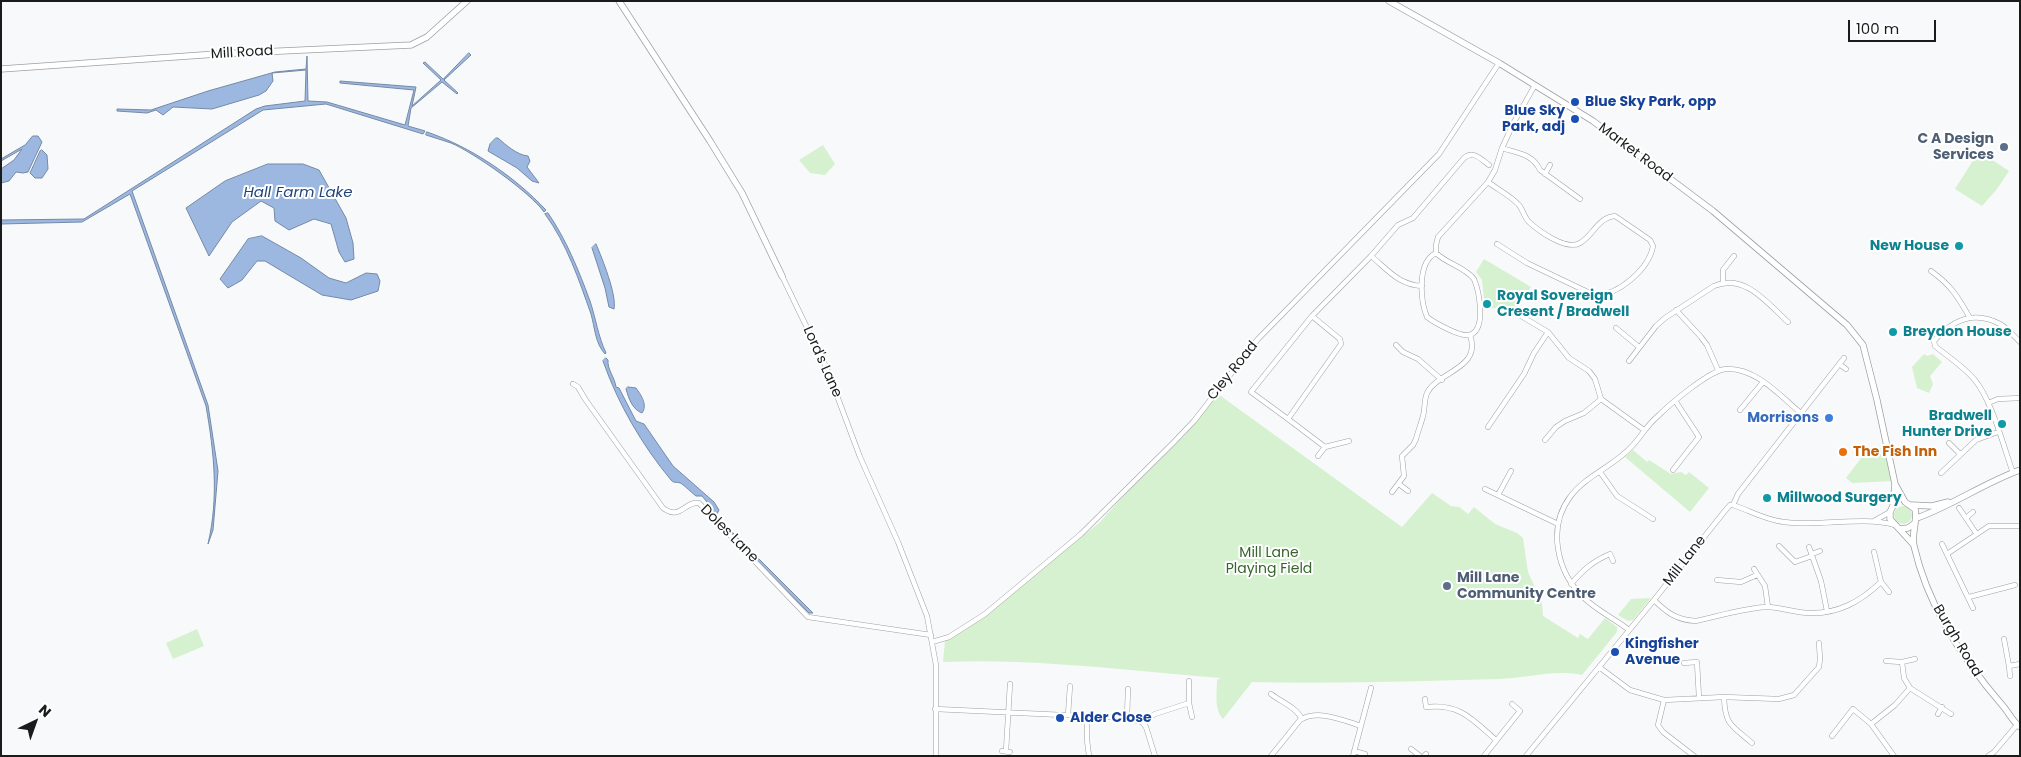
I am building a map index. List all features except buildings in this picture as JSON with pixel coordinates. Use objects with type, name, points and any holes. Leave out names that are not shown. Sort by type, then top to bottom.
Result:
[{"type":"street","name":"Mill Road","points":[[1,69],[217,54],[411,45],[427,37],[467,1]]},
{"type":"street","name":"Lord's Lane","points":[[619,1],[710,140],[742,193],[827,369],[860,457],[918,588],[927,616],[936,664],[936,756]]},
{"type":"street","name":"Market Road","points":[[1389,1],[1499,63],[1593,121],[1709,207],[1847,325],[1858,338]]},
{"type":"street","name":"Cley Road","points":[[932,642],[949,637],[986,614],[1081,534],[1173,443],[1194,421],[1258,339],[1438,154],[1499,63]]},
{"type":"street","points":[[1436,253],[1425,264],[1422,286],[1427,318],[1463,335],[1470,335],[1476,330],[1481,321],[1474,279],[1471,274],[1442,259],[1436,253],[1436,245],[1438,238],[1488,182],[1495,170],[1502,148],[1514,122],[1535,85]]},
{"type":"street","points":[[1502,148],[1532,158],[1545,174],[1580,199]]},
{"type":"street","points":[[1325,447],[1251,392],[1312,316],[1398,226],[1413,218],[1468,154],[1479,157],[1489,165]]},
{"type":"street","points":[[1545,174],[1550,164]]},
{"type":"street","points":[[1488,182],[1518,205],[1528,221],[1558,243],[1570,246],[1578,244],[1602,220],[1615,216],[1650,240],[1653,246],[1648,261],[1626,284],[1602,295],[1594,294],[1527,263],[1497,244]]},
{"type":"street","points":[[1371,256],[1401,282],[1408,285],[1422,286]]},
{"type":"street","points":[[1723,283],[1723,270],[1734,256]]},
{"type":"street","points":[[1931,272],[1944,280],[1957,294],[1970,318]]},
{"type":"street","points":[[1629,360],[1656,326],[1676,310],[1723,283],[1734,283],[1752,289],[1788,322]]},
{"type":"street","points":[[1676,310],[1704,341],[1718,370]]},
{"type":"street","points":[[1516,313],[1548,332],[1569,358],[1589,371],[1595,379],[1601,399],[1644,430]]},
{"type":"street","points":[[1288,419],[1341,344],[1340,339],[1312,316]]},
{"type":"street","points":[[2013,473],[1988,403],[1973,378],[1935,346],[1934,341],[1945,329],[1957,321],[1970,318],[1985,319],[2000,324],[2020,342]]},
{"type":"street","points":[[1616,328],[1639,347]]},
{"type":"street","points":[[1488,427],[1524,374],[1534,353],[1548,332]]},
{"type":"street","points":[[1392,492],[1404,476],[1402,456],[1416,439],[1427,394],[1434,385],[1465,363],[1470,357],[1472,342],[1470,335]]},
{"type":"street","name":"Burgh Road","points":[[1858,338],[1863,345],[1877,400],[1895,484],[1905,502]]},
{"type":"street","points":[[1396,345],[1404,352],[1418,359],[1442,380]]},
{"type":"street","name":"Mill Lane","points":[[1526,756],[1728,507],[1734,505],[1738,494],[1844,358]]},
{"type":"street","points":[[1839,364],[1846,369]]},
{"type":"street","points":[[1630,630],[1589,602],[1571,584],[1564,572],[1559,558],[1557,537],[1558,524],[1569,498],[1584,483],[1622,457],[1658,416],[1718,370],[1739,370],[1752,375],[1802,414]]},
{"type":"street","points":[[1740,410],[1763,382]]},
{"type":"street","name":"Doles Lane","points":[[573,384],[578,387],[584,399],[663,508],[670,513],[678,513],[694,502],[699,503],[808,617],[931,634]]},
{"type":"street","points":[[1988,403],[2020,398]]},
{"type":"street","points":[[1545,440],[1564,421],[1584,413],[1601,399]]},
{"type":"street","points":[[1674,470],[1699,437],[1676,402]]},
{"type":"street","points":[[1941,472],[1976,440],[1998,432]]},
{"type":"street","points":[[1318,456],[1325,447],[1349,441]]},
{"type":"street","points":[[1949,443],[1960,454]]},
{"type":"street","points":[[1734,505],[1768,520],[1786,522],[1873,522],[1908,528],[1916,520],[1942,508],[1950,502],[2020,470]]},
{"type":"street","points":[[1498,495],[1512,471]]},
{"type":"street","points":[[1600,472],[1617,496],[1653,519]]},
{"type":"street","points":[[1399,484],[1408,492]]},
{"type":"street","name":"Burgh Road","points":[[1895,484],[1890,519],[1914,544]]},
{"type":"street","points":[[1485,489],[1558,524]]},
{"type":"street","points":[[1873,522],[1905,502],[1932,506],[1950,502]]},
{"type":"street","name":"Burgh Road","points":[[1911,504],[1915,508],[1916,520],[1914,544],[1927,586],[1944,624],[1972,668],[2018,726]]},
{"type":"street","points":[[1959,508],[1976,533]]},
{"type":"street","points":[[1966,518],[1973,512]]},
{"type":"street","points":[[1947,554],[1989,526],[2020,526]]},
{"type":"street","points":[[1942,544],[1973,608]]},
{"type":"street","points":[[1779,546],[1795,562],[1820,551]]},
{"type":"street","points":[[1608,547],[1613,560]]},
{"type":"street","points":[[1809,547],[1821,582],[1827,611]]},
{"type":"street","points":[[1874,552],[1881,582],[1889,592]]},
{"type":"street","points":[[1571,584],[1585,568],[1598,559],[1610,554]]},
{"type":"street","points":[[1754,569],[1765,586],[1768,607]]},
{"type":"street","points":[[1718,580],[1741,582],[1758,575]]},
{"type":"street","points":[[1654,600],[1672,616],[1684,620],[1696,621],[1768,607],[1809,613],[1848,607],[1860,600],[1881,582]]},
{"type":"street","points":[[1969,597],[2015,585]]},
{"type":"street","points":[[2004,639],[2010,676]]},
{"type":"street","points":[[1599,667],[1630,690],[1664,700],[1724,696],[1779,699],[1794,695],[1819,667],[1819,643]]},
{"type":"street","points":[[1886,662],[1902,662],[1915,659]]},
{"type":"street","points":[[1684,663],[1697,662],[1700,698]]},
{"type":"street","points":[[1902,662],[1904,678],[1910,688],[1951,714]]},
{"type":"street","points":[[2009,666],[2020,664]]},
{"type":"street","points":[[1189,681],[1189,703],[1192,717]]},
{"type":"street","points":[[1799,681],[1804,686]]},
{"type":"street","points":[[1006,751],[1010,684]]},
{"type":"street","points":[[1068,715],[1070,686]]},
{"type":"street","points":[[1365,754],[1353,754],[1371,688]]},
{"type":"street","points":[[1871,724],[1895,705],[1910,688]]},
{"type":"street","points":[[1127,718],[1128,689]]},
{"type":"street","points":[[1271,694],[1282,703],[1294,708],[1302,719]]},
{"type":"street","points":[[1724,696],[1725,715],[1728,723],[1752,743]]},
{"type":"street","points":[[1425,699],[1424,709],[1441,706],[1461,711],[1496,740]]},
{"type":"street","points":[[1664,700],[1658,725],[1663,732],[1694,756]]},
{"type":"street","points":[[1142,722],[1155,714],[1189,703]]},
{"type":"street","points":[[1484,756],[1520,711],[1512,704]]},
{"type":"street","points":[[1832,736],[1857,704]]},
{"type":"street","points":[[1938,714],[1942,707]]},
{"type":"street","points":[[935,709],[1127,718],[1142,722],[1146,727],[1155,756]]},
{"type":"street","points":[[1853,709],[1871,724],[1894,756]]},
{"type":"street","points":[[1271,756],[1302,719],[1310,716],[1326,716],[1361,726]]},
{"type":"street","points":[[1087,717],[1089,756]]},
{"type":"street","points":[[1988,756],[2018,726]]},
{"type":"street","points":[[1411,749],[1420,756]]},
{"type":"green space","points":[[823,145],[835,164],[825,175],[810,173],[799,160]]},
{"type":"green space","points":[[1979,151],[2009,171],[1982,206],[1955,189]]},
{"type":"green space","points":[[1484,259],[1531,287],[1516,311],[1506,307],[1485,309],[1482,280],[1476,272]]},
{"type":"green space","points":[[1924,354],[1927,356],[1933,354],[1942,362],[1930,376],[1933,384],[1929,393],[1917,388],[1912,367]]},
{"type":"green space","name":"Mill Lane Playing Field","points":[[1218,394],[1402,527],[1432,493],[1451,506],[1459,507],[1468,514],[1474,507],[1495,524],[1517,533],[1523,538],[1528,572],[1542,603],[1543,616],[1578,638],[1580,634],[1588,639],[1605,618],[1617,627],[1617,632],[1582,675],[1551,673],[1499,679],[1314,683],[1252,682],[1223,719],[1218,711],[1217,701],[1217,680],[1221,678],[1048,663],[943,662],[945,641],[989,614],[1031,577],[1099,523],[1139,479],[1185,435]]},
{"type":"green space","points":[[1886,448],[1892,481],[1852,483],[1846,478],[1868,449]]},
{"type":"green space","points":[[1633,450],[1647,462],[1649,460],[1671,474],[1681,472],[1686,475],[1689,472],[1709,488],[1690,512],[1625,457]]},
{"type":"green space","points":[[1899,506],[1907,506],[1912,511],[1910,522],[1899,524],[1894,519],[1894,511]]},
{"type":"green space","points":[[1651,598],[1633,620],[1628,621],[1618,615],[1631,599]]},
{"type":"green space","points":[[197,629],[204,646],[173,659],[166,643]]},
{"type":"water","points":[[469,53],[471,55],[444,80],[457,94],[442,82],[411,108],[408,126],[425,131],[423,134],[326,104],[263,110],[132,191],[208,405],[218,471],[213,530],[208,544],[213,509],[214,475],[206,406],[130,194],[82,222],[1,224],[1,220],[84,219],[256,109],[265,106],[305,101],[306,70],[272,73],[273,81],[266,91],[259,95],[212,109],[173,107],[163,115],[156,110],[147,113],[117,111],[117,109],[151,110],[275,72],[306,69],[307,56],[308,101],[327,102],[405,125],[414,90],[340,83],[340,81],[416,87],[412,106],[441,80],[423,63],[425,62],[443,79]]},
{"type":"water","points":[[427,132],[476,154],[506,174],[546,210],[544,212],[527,194],[487,164],[451,143],[426,135]]},
{"type":"water","points":[[33,136],[38,136],[42,142],[28,172],[16,172],[9,181],[1,183],[1,169],[14,160],[22,149],[1,161],[1,159],[25,145]]},
{"type":"water","points":[[496,138],[516,152],[528,156],[530,161],[527,167],[539,183],[532,181],[517,168],[488,151],[490,144]]},
{"type":"water","points":[[42,150],[47,155],[48,169],[42,178],[35,178],[30,173]]},
{"type":"water","name":"Hall Farm Lake","points":[[268,164],[303,164],[319,170],[346,218],[353,243],[354,259],[345,262],[339,252],[331,224],[314,219],[289,230],[275,221],[274,208],[261,201],[232,222],[209,256],[186,208],[225,181]]},
{"type":"water","points":[[548,213],[566,244],[581,278],[590,301],[605,354],[597,340],[591,314],[577,275],[560,238],[545,214]]},
{"type":"water","points":[[262,236],[301,258],[329,278],[346,283],[366,273],[377,274],[380,281],[378,291],[351,300],[322,295],[265,261],[257,261],[242,280],[228,288],[220,279],[248,239]]},
{"type":"water","points":[[596,244],[611,286],[614,309],[609,307],[592,248]]},
{"type":"water","points":[[606,358],[616,387],[619,388],[636,421],[644,424],[673,466],[714,502],[719,510],[716,516],[813,613],[809,613],[713,516],[712,508],[702,496],[696,496],[682,484],[671,480],[650,453],[623,408],[603,361]]},
{"type":"water","points":[[628,387],[636,388],[642,397],[644,410],[642,413],[631,403],[626,389]]},
{"type":"place","name":"Blue Sky Park, opp","points":[[1575,102]]},
{"type":"place","name":"Blue Sky Park, adj","points":[[1575,119]]},
{"type":"place","name":"C A Design Services","points":[[2004,147]]},
{"type":"place","name":"New House","points":[[1959,246]]},
{"type":"place","name":"Royal Sovereign Cresent / Bradwell","points":[[1487,304]]},
{"type":"place","name":"Breydon House","points":[[1893,332]]},
{"type":"place","name":"Morrisons","points":[[1829,418]]},
{"type":"place","name":"Bradwell Hunter Drive","points":[[2002,424]]},
{"type":"place","name":"The Fish Inn","points":[[1843,452]]},
{"type":"place","name":"Millwood Surgery","points":[[1767,498]]},
{"type":"place","name":"Mill Lane Community Centre","points":[[1447,586]]},
{"type":"place","name":"Kingfisher Avenue","points":[[1615,652]]},
{"type":"place","name":"Alder Close","points":[[1060,718]]}]
